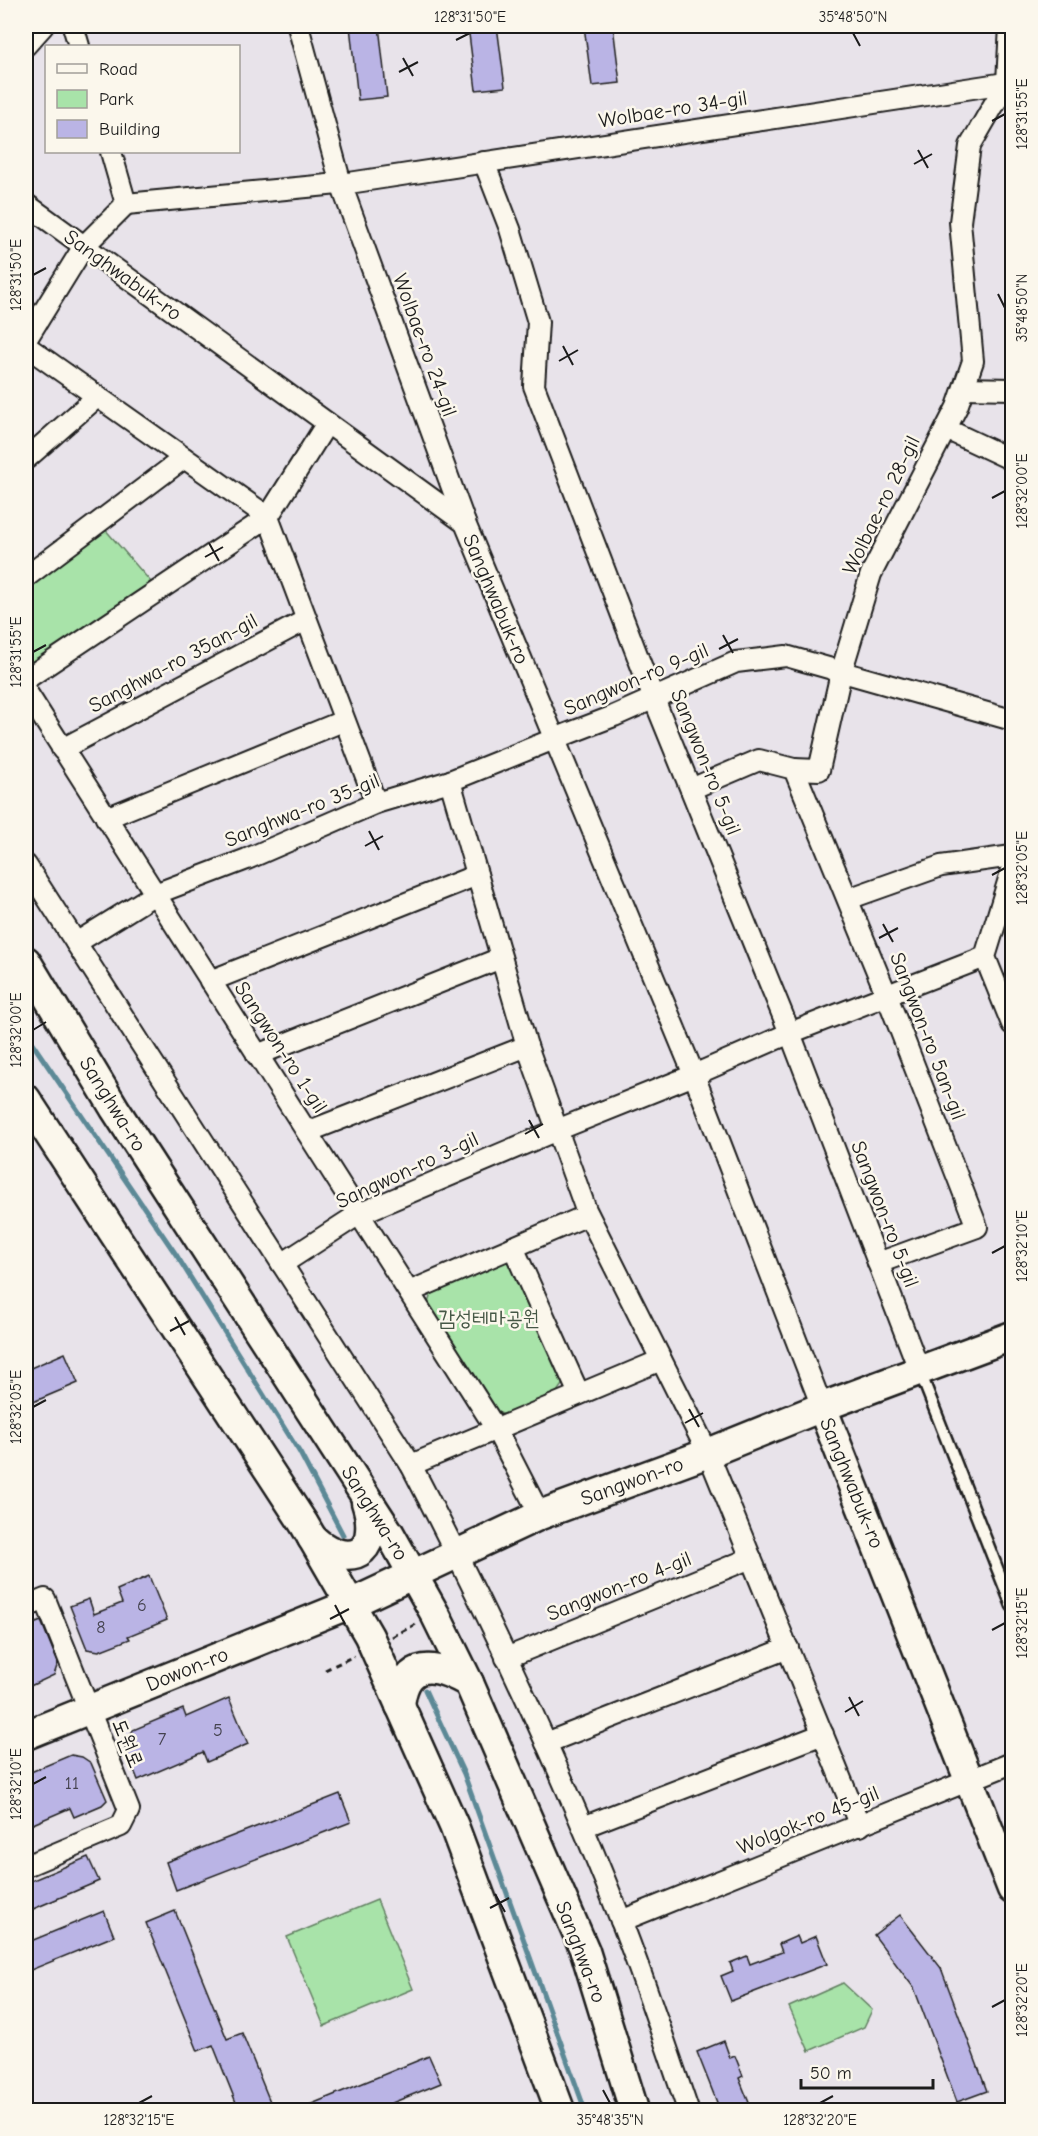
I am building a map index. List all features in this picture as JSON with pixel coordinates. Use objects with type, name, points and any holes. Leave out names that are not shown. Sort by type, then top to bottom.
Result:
[{"type":"main road","name":"Sanghwa-ro","points":[[26,961],[121,1119],[365,1497],[435,1614],[469,1683],[585,1951],[634,2110]]},
{"type":"main road","points":[[26,1099],[311,1536],[374,1647],[454,1826],[560,2110]]},
{"type":"main road","name":"Sangwon-ro","points":[[350,1604],[540,1515],[1012,1336]]},
{"type":"main road","name":"Sanghwabuk-ro","points":[[822,1407],[1012,1888]]},
{"type":"main road","points":[[311,1536],[320,1545],[343,1556],[357,1552],[364,1547],[370,1533],[365,1497]]},
{"type":"main road","name":"Dowon-ro","points":[[26,1735],[350,1604]]},
{"type":"main road","points":[[400,1706],[402,1690],[409,1676],[427,1668],[449,1672],[469,1683]]},
{"type":"street","points":[[26,45],[43,26]]},
{"type":"street","points":[[73,26],[79,45]]},
{"type":"street","name":"Wolbae-ro 24-gil","points":[[298,26],[341,184],[465,523]]},
{"type":"street","name":"Wolbae-ro 28-gil","points":[[841,673],[871,574],[957,407],[974,361],[960,222],[970,146],[1010,82],[1010,26]]},
{"type":"street","name":"Wolbae-ro 34-gil","points":[[341,184],[1010,82]]},
{"type":"street","points":[[111,153],[126,204]]},
{"type":"street","name":"Sangwon-ro 5-gil","points":[[484,162],[510,229],[538,322],[534,386],[654,699],[790,1034],[920,1372]]},
{"type":"street","points":[[26,340],[84,246],[126,204],[341,184]]},
{"type":"street","name":"Sanghwabuk-ro","points":[[26,204],[465,523],[694,1075],[822,1407]]},
{"type":"street","points":[[26,346],[268,516],[376,803]]},
{"type":"street","points":[[964,388],[1012,389]]},
{"type":"street","points":[[26,459],[97,397]]},
{"type":"street","points":[[26,678],[268,516],[327,423]]},
{"type":"street","name":"Wolbae-ro 28-gil","points":[[946,429],[1012,460]]},
{"type":"street","points":[[26,577],[184,458]]},
{"type":"street","name":"Sanghwa-ro 35an-gil","points":[[62,749],[306,620]]},
{"type":"street","name":"Sangwon-ro 9-gil","points":[[554,739],[614,716],[736,662],[786,656],[1012,720]]},
{"type":"street","points":[[691,789],[759,760],[794,769],[819,770],[841,673]]},
{"type":"street","name":"Sangwon-ro 1-gil","points":[[26,692],[496,1429],[540,1515]]},
{"type":"street","points":[[106,818],[344,721]]},
{"type":"street","name":"Sanghwa-ro 35-gil","points":[[76,943],[155,894],[246,859],[376,803],[450,782],[554,739]]},
{"type":"street","name":"Sangwon-ro 5an-gil","points":[[794,769],[887,996],[977,1227],[878,1263]]},
{"type":"street","points":[[450,782],[527,1046],[588,1215],[708,1453],[860,1826]]},
{"type":"street","points":[[848,899],[941,866],[1012,856]]},
{"type":"street","points":[[26,866],[411,1465],[457,1553],[583,1827],[621,1920],[688,2110]]},
{"type":"street","points":[[1012,869],[985,957],[1012,1024]]},
{"type":"street","points":[[210,981],[477,875]]},
{"type":"street","points":[[557,1130],[985,957]]},
{"type":"street","points":[[258,1055],[501,958]]},
{"type":"street","points":[[307,1132],[527,1046]]},
{"type":"street","name":"Sangwon-ro 3-gil","points":[[282,1264],[359,1214],[557,1130]]},
{"type":"street","points":[[409,1292],[588,1215]]},
{"type":"street","points":[[513,1247],[579,1394]]},
{"type":"street","points":[[411,1465],[661,1360]]},
{"type":"street","name":"Sangwon-ro 4-gil","points":[[506,1658],[751,1558]]},
{"type":"street","name":"도원로","points":[[26,1607],[45,1599],[129,1810],[121,1826],[26,1866]]},
{"type":"street","points":[[546,1743],[788,1648]]},
{"type":"street","points":[[583,1827],[822,1734]]},
{"type":"street","name":"Wolgok-ro 45-gil","points":[[621,1920],[860,1826],[1012,1763]]},
{"type":"lane","points":[[920,1372],[1012,1606]]},
{"type":"path","points":[[325,1670],[435,1614]]},
{"type":"green space","points":[[103,527],[151,582],[26,668],[26,585]]},
{"type":"green space","name":"감성테마공원","points":[[503,1255],[514,1261],[566,1379],[557,1392],[504,1415],[492,1409],[428,1303],[433,1288]]},
{"type":"green space","points":[[377,1900],[413,1989],[324,2026],[287,1937]]},
{"type":"green space","points":[[843,1983],[872,2010],[864,2027],[809,2051],[789,2007]]},
{"type":"building","points":[[350,26],[379,26],[387,97],[358,100]]},
{"type":"building","points":[[468,26],[497,26],[505,87],[476,90]]},
{"type":"building","points":[[584,26],[613,26],[620,83],[592,86]]},
{"type":"building","points":[[65,1353],[78,1383],[26,1405],[26,1370]]},
{"type":"building","points":[[149,1576],[167,1620],[128,1636],[130,1639],[99,1651],[87,1649],[70,1606],[89,1599],[94,1614],[122,1603],[117,1590]]},
{"type":"building","points":[[41,1621],[58,1663],[54,1675],[26,1688],[26,1627]]},
{"type":"building","points":[[229,1698],[248,1744],[207,1762],[203,1752],[138,1780],[125,1748],[133,1730],[183,1709],[186,1717]]},
{"type":"building","points":[[71,1755],[82,1757],[91,1763],[107,1800],[102,1805],[74,1817],[70,1808],[26,1827],[26,1774]]},
{"type":"building","points":[[340,1794],[351,1822],[176,1890],[166,1862]]},
{"type":"building","points":[[88,1857],[99,1881],[26,1912],[26,1883]]},
{"type":"building","points":[[104,1911],[114,1936],[26,1972],[26,1943]]},
{"type":"building","points":[[175,1911],[227,2039],[242,2033],[271,2104],[254,2110],[239,2110],[213,2045],[198,2051],[146,1923]]},
{"type":"building","points":[[900,1915],[941,1968],[987,2091],[957,2102],[914,1988],[874,1935]]},
{"type":"building","points":[[797,1936],[800,1943],[816,1936],[827,1964],[731,2001],[721,1976],[733,1971],[730,1963],[747,1956],[750,1964],[782,1952],[779,1944]]},
{"type":"building","points":[[724,2041],[730,2058],[735,2056],[743,2076],[739,2078],[752,2110],[720,2110],[697,2052]]},
{"type":"building","points":[[429,2056],[441,2083],[375,2110],[297,2110]]},
{"type":"waterway","points":[[26,1034],[177,1256],[300,1453],[343,1535]]},
{"type":"waterway","points":[[425,1690],[464,1774],[585,2110]]}]
